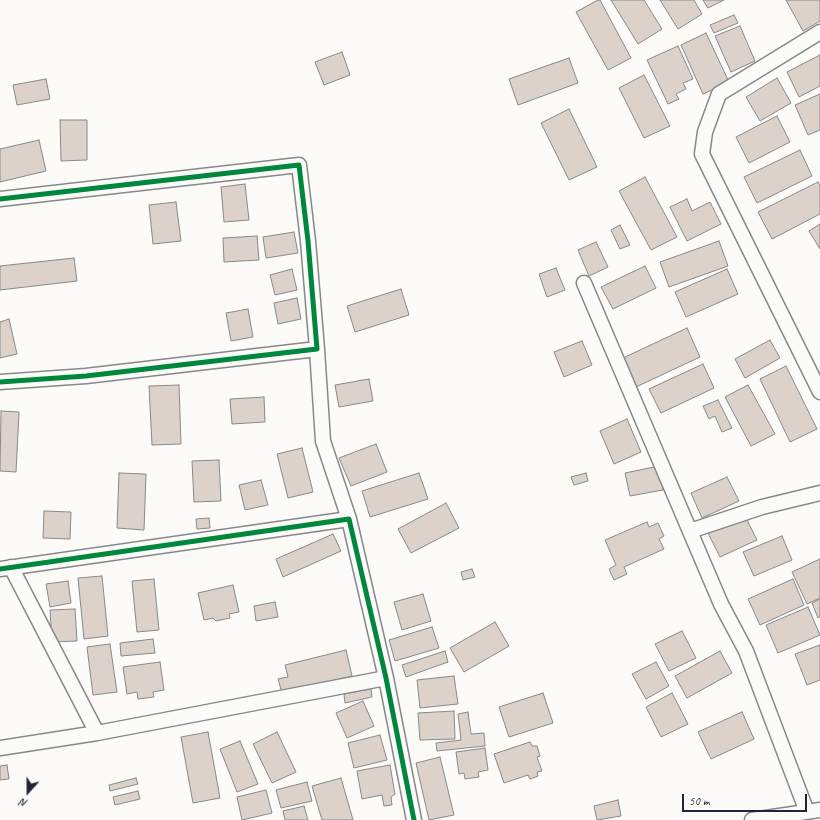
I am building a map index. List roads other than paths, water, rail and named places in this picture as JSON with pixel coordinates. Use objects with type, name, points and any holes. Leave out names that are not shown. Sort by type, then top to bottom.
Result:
[{"type":"street","points":[[820,32],[719,94],[705,132],[702,154],[820,392]]},
{"type":"street","points":[[0,199],[299,165],[308,242],[323,441],[349,519],[386,678],[414,820]]},
{"type":"street","points":[[584,283],[721,604],[746,651],[814,811],[752,820]]},
{"type":"street","points":[[0,382],[86,376],[316,349]]},
{"type":"street","points":[[690,531],[762,507],[820,493]]},
{"type":"street","points":[[97,733],[5,568],[349,519]]},
{"type":"street","points":[[0,748],[97,733],[386,678]]}]
